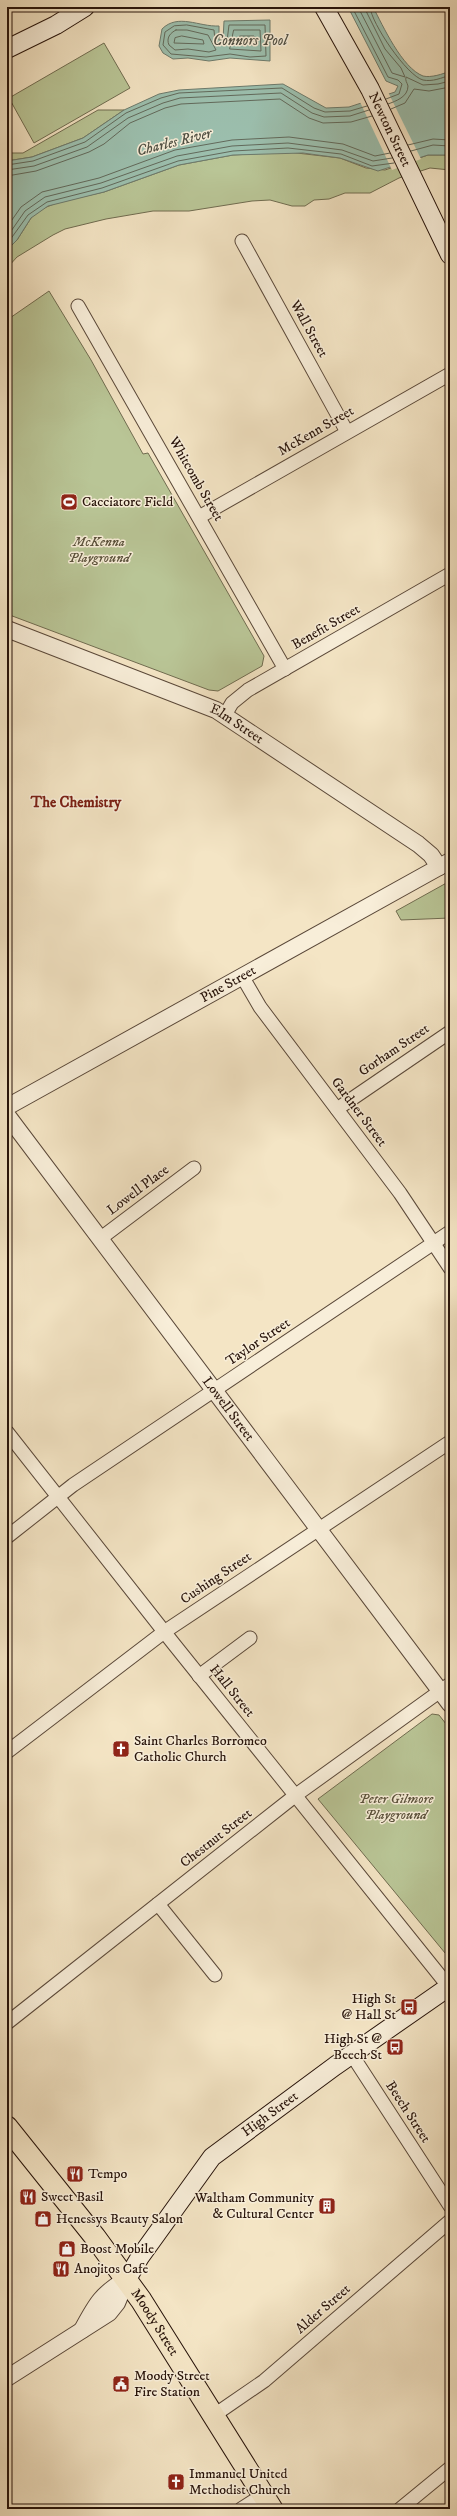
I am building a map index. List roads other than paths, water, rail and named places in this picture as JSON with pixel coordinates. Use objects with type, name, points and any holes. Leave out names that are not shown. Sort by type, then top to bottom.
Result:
[{"type":"main road","points":[[7,49],[56,25],[85,7]]},
{"type":"main road","name":"Newton Street","points":[[324,7],[370,89],[450,255]]},
{"type":"main road","name":"High Street","points":[[127,2279],[140,2257],[212,2157],[450,1986]]},
{"type":"main road","name":"Moody Street","points":[[7,2127],[127,2279],[267,2502]]},
{"type":"street","name":"Wall Street","points":[[242,240],[347,432]]},
{"type":"street","name":"Whitcomb Street","points":[[78,306],[285,669]]},
{"type":"street","name":"McKenn Street","points":[[199,517],[450,374]]},
{"type":"street","name":"Benefit Street","points":[[225,715],[232,703],[243,694],[450,574]]},
{"type":"street","name":"Elm Street","points":[[7,629],[204,704],[225,715],[418,844],[444,864]]},
{"type":"street","name":"Pine Street","points":[[7,1107],[444,864]]},
{"type":"street","name":"Gardner Street","points":[[242,976],[260,1007],[400,1193],[450,1268]]},
{"type":"street","name":"Gorham Street","points":[[337,1109],[450,1032]]},
{"type":"street","name":"Lowell Street","points":[[7,1115],[319,1529],[445,1687],[450,1704]]},
{"type":"street","name":"Lowell Place","points":[[101,1238],[194,1168]]},
{"type":"street","name":"Taylor Street","points":[[7,1537],[58,1497],[450,1232]]},
{"type":"street","name":"Hall Street","points":[[7,1432],[199,1676],[450,1986]]},
{"type":"street","name":"Cushing Street","points":[[7,1752],[164,1632],[450,1442]]},
{"type":"street","points":[[199,1676],[250,1638]]},
{"type":"street","name":"Chestnut Street","points":[[7,2024],[296,1795],[445,1687]]},
{"type":"street","points":[[158,1904],[214,1975]]},
{"type":"street","name":"Beech Street","points":[[352,2055],[450,2206]]},
{"type":"street","name":"Alder Street","points":[[213,2416],[264,2381],[450,2221]]},
{"type":"street","points":[[7,2378],[82,2330],[94,2307],[107,2291],[127,2279]]},
{"type":"street","points":[[400,2509],[450,2468]]},
{"type":"street","points":[[241,2509],[267,2502]]},
{"type":"water","name":"Charles River","points":[[348,7],[373,7],[394,46],[415,72],[423,76],[430,76],[450,71],[450,155],[428,155],[378,171],[340,158],[303,153],[233,155],[179,165],[104,192],[48,206],[31,218],[17,240],[7,250],[7,161],[32,157],[83,138],[124,110],[159,94],[179,90],[283,84],[326,108],[349,107],[395,92],[398,86],[386,81]]},
{"type":"water","name":"Connors Pool","points":[[270,20],[270,61],[230,58],[209,61],[188,58],[173,59],[163,53],[159,46],[162,29],[168,24],[175,22],[182,21],[219,26],[219,40],[223,40],[224,21]]},
{"type":"place","name":"Cacciatore Field","points":[[69,502]]},
{"type":"place","name":"Saint Charles Borromeo Catholic Church","points":[[121,1749]]},
{"type":"place","name":"High St @ Hall St","points":[[409,2007]]},
{"type":"place","name":"High St @ Beech St","points":[[395,2047]]},
{"type":"place","name":"Tempo","points":[[75,2174]]},
{"type":"place","name":"Sweet Basil","points":[[28,2197]]},
{"type":"place","name":"Waltham Community & Cultural Center","points":[[327,2206]]},
{"type":"place","name":"Henessys Beauty Salon","points":[[43,2219]]},
{"type":"place","name":"Boost Mobile","points":[[67,2249]]},
{"type":"place","name":"Anojitos Cafe","points":[[61,2269]]},
{"type":"place","name":"Moody Street Fire Station","points":[[121,2384]]},
{"type":"place","name":"Immanuel United Methodist Church","points":[[176,2482]]},
{"type":"district","name":"The Chemistry","points":[[76,802]]},
{"type":"park label","name":"McKenna Playground","points":[[99,550]]},
{"type":"park label","name":"Peter Gilmore Playground","points":[[396,1808]]}]
